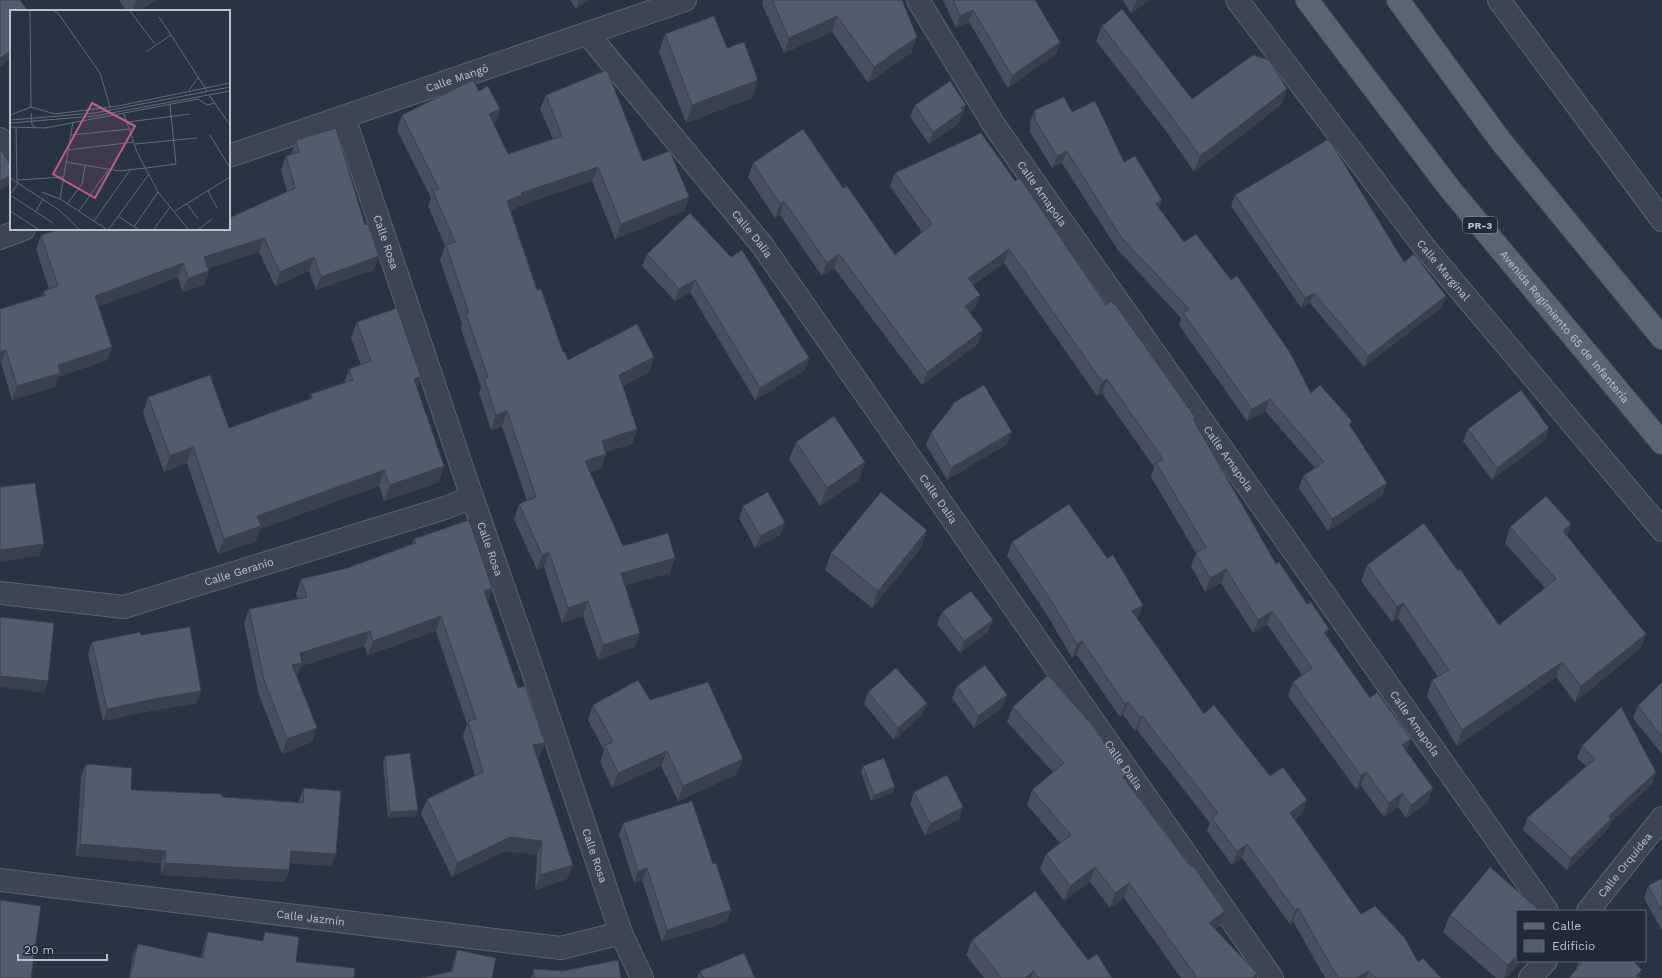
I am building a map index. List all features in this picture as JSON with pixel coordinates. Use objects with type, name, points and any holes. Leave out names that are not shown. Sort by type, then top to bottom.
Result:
[{"type":"main road","name":"Avenida Regimiento 65 de Infantería","points":[[1307,0],[1450,189],[1662,443]]},
{"type":"main road","points":[[1398,0],[1500,140],[1662,338]]},
{"type":"street","name":"Calle Mangó","points":[[230,156],[685,0]]},
{"type":"street","name":"Calle Amapola","points":[[918,0],[994,125],[1545,910]]},
{"type":"street","name":"Calle Marginal","points":[[1237,0],[1425,248],[1662,530]]},
{"type":"street","points":[[1500,0],[1662,220]]},
{"type":"street","name":"Calle Dalia","points":[[588,33],[762,244],[1272,978]]},
{"type":"street","name":"Calle Rosa","points":[[344,117],[621,933],[642,978]]},
{"type":"street","points":[[0,139],[10,155]]},
{"type":"street","points":[[0,238],[21,230]]},
{"type":"street","name":"Calle Geranio","points":[[0,593],[124,607],[445,508],[472,497]]},
{"type":"street","name":"Calle Orquídea","points":[[1589,910],[1662,818]]},
{"type":"street","name":"Calle Jazmín","points":[[0,880],[561,948],[621,933]]},
{"type":"street","points":[[1530,978],[1545,962]]},
{"type":"building","points":[[0,0],[20,0],[27,10],[10,10],[10,51],[1,58]]},
{"type":"building","points":[[772,0],[902,0],[917,37],[874,67],[837,16],[789,38]]},
{"type":"building","points":[[953,0],[1035,0],[1060,42],[1012,76],[973,10],[960,16]]},
{"type":"building","points":[[1122,9],[1192,99],[1253,55],[1269,60],[1287,89],[1200,156],[1102,26]]},
{"type":"building","points":[[714,16],[727,48],[744,42],[758,80],[692,105],[665,34]]},
{"type":"building","points":[[607,70],[643,161],[670,151],[689,197],[621,224],[598,167],[521,193],[522,195],[507,201],[537,290],[541,289],[563,352],[565,352],[568,360],[637,324],[654,357],[619,375],[637,429],[602,441],[606,454],[585,461],[623,546],[668,533],[675,558],[621,573],[640,633],[603,645],[588,601],[568,608],[549,552],[542,555],[519,504],[536,497],[507,411],[496,415],[484,378],[488,377],[466,314],[469,313],[446,245],[455,242],[433,191],[439,189],[402,115],[473,80],[479,91],[488,86],[500,109],[489,114],[508,154],[562,136],[546,95]]},
{"type":"building","points":[[950,81],[966,105],[961,108],[963,111],[933,132],[915,105]]},
{"type":"building","points":[[1064,97],[1072,112],[1095,101],[1124,162],[1135,156],[1162,200],[1156,204],[1184,242],[1196,234],[1231,280],[1237,276],[1289,351],[1311,393],[1320,385],[1352,421],[1349,424],[1387,483],[1332,519],[1303,476],[1324,462],[1270,399],[1252,409],[1183,313],[1189,309],[1121,237],[1067,151],[1057,156],[1035,120],[1035,110]]},
{"type":"building","points":[[336,128],[365,225],[368,224],[379,256],[321,277],[314,257],[280,272],[264,238],[204,257],[209,271],[188,278],[183,263],[95,296],[112,347],[58,365],[60,373],[17,386],[6,350],[0,352],[0,309],[46,295],[44,291],[58,286],[41,235],[58,230],[230,230],[230,218],[295,188],[286,156],[299,152],[296,140]]},
{"type":"building","points":[[803,129],[843,188],[847,186],[895,255],[932,224],[895,173],[981,133],[1015,181],[1020,178],[1106,305],[1111,301],[1114,305],[1115,304],[1195,417],[1193,419],[1276,564],[1279,562],[1307,604],[1311,602],[1329,629],[1324,632],[1370,698],[1377,692],[1411,739],[1402,745],[1433,788],[1411,805],[1402,793],[1389,803],[1366,772],[1361,776],[1293,682],[1312,668],[1272,611],[1258,620],[1226,569],[1210,578],[1196,553],[1206,547],[1156,463],[1163,459],[1107,379],[1102,382],[1009,249],[968,278],[980,295],[965,306],[983,330],[927,372],[839,254],[827,263],[784,201],[780,204],[753,163]]},
{"type":"building","points":[[1329,139],[1404,262],[1414,254],[1446,296],[1368,356],[1314,293],[1305,298],[1235,195]]},
{"type":"building","points":[[0,148],[10,164],[10,176],[0,181]]},
{"type":"building","points":[[690,213],[731,257],[742,250],[809,358],[760,388],[695,280],[679,289],[647,254]]},
{"type":"building","points":[[397,308],[421,377],[414,379],[444,466],[390,485],[384,470],[257,516],[261,526],[224,539],[193,447],[170,456],[148,397],[210,375],[229,428],[312,398],[311,394],[353,380],[349,369],[371,361],[357,322]]},
{"type":"building","points":[[984,385],[1012,432],[951,468],[931,433],[953,403]]},
{"type":"building","points":[[1521,390],[1549,428],[1497,468],[1468,429]]},
{"type":"building","points":[[834,416],[865,462],[827,488],[796,442]]},
{"type":"building","points":[[35,483],[44,544],[0,550],[0,487]]},
{"type":"building","points":[[768,492],[785,523],[760,536],[743,506]]},
{"type":"building","points":[[881,492],[927,530],[878,591],[831,553]]},
{"type":"building","points":[[1546,496],[1571,524],[1563,531],[1646,634],[1581,686],[1562,662],[1462,730],[1432,680],[1449,670],[1403,603],[1397,607],[1367,565],[1424,523],[1458,571],[1460,569],[1499,625],[1556,579],[1510,527]]},
{"type":"building","points":[[1069,504],[1107,558],[1113,555],[1143,605],[1132,611],[1204,714],[1214,705],[1270,776],[1283,767],[1307,800],[1290,813],[1361,914],[1375,906],[1404,937],[1418,962],[1423,958],[1441,978],[1376,978],[1369,971],[1356,978],[1338,978],[1298,908],[1295,910],[1247,844],[1237,852],[1212,818],[1218,813],[1142,716],[1140,717],[1128,702],[1125,704],[1082,641],[1077,644],[1052,602],[1012,542]]},
{"type":"building","points":[[469,520],[492,588],[484,591],[518,688],[525,686],[545,743],[533,745],[573,865],[540,875],[542,841],[510,837],[457,863],[427,799],[483,772],[468,721],[476,719],[441,616],[373,641],[370,631],[300,653],[302,663],[292,665],[317,728],[287,739],[264,680],[249,609],[307,597],[301,579],[347,568],[416,543],[414,539]]},
{"type":"building","points":[[971,591],[993,620],[964,641],[942,612]]},
{"type":"building","points":[[0,617],[54,623],[48,681],[0,676]]},
{"type":"building","points":[[190,627],[201,691],[107,709],[92,642],[140,632],[141,635]]},
{"type":"building","points":[[985,665],[1007,695],[978,716],[957,686]]},
{"type":"building","points":[[896,668],[927,703],[898,728],[868,692]]},
{"type":"building","points":[[1048,675],[1094,727],[1104,741],[1103,742],[1127,774],[1123,777],[1191,867],[1193,866],[1225,911],[1209,923],[1257,973],[1252,978],[1194,978],[1196,976],[1129,883],[1115,893],[1095,867],[1070,886],[1046,854],[1071,835],[1032,790],[1064,763],[1013,707]]},
{"type":"building","points":[[638,680],[650,700],[708,682],[743,759],[683,786],[667,751],[618,773],[605,745],[613,742],[593,705]]},
{"type":"building","points":[[1662,682],[1662,737],[1638,706]]},
{"type":"building","points":[[1621,707],[1656,772],[1609,816],[1611,819],[1571,858],[1527,818],[1595,759],[1582,746]]},
{"type":"building","points":[[410,753],[418,810],[390,812],[385,756]]},
{"type":"building","points":[[884,758],[895,787],[874,795],[863,766]]},
{"type":"building","points":[[86,764],[132,768],[131,790],[222,794],[222,797],[303,803],[304,788],[341,791],[336,854],[291,851],[289,870],[165,863],[166,851],[80,844]]},
{"type":"building","points":[[947,775],[963,807],[930,824],[914,792]]},
{"type":"building","points":[[692,801],[713,864],[716,863],[731,910],[667,930],[647,868],[638,871],[623,823]]},
{"type":"building","points":[[1490,867],[1539,910],[1516,910],[1516,956],[1508,965],[1450,915]]},
{"type":"building","points":[[1662,878],[1662,911],[1648,886]]},
{"type":"building","points":[[1035,891],[1088,960],[1097,954],[1112,978],[1038,978],[1034,971],[1025,978],[1001,978],[972,940]]},
{"type":"building","points":[[0,900],[41,906],[31,978],[0,978]]},
{"type":"building","points":[[208,932],[263,941],[265,932],[299,937],[296,962],[355,968],[354,978],[130,978],[138,944],[203,958]]},
{"type":"building","points":[[457,950],[496,958],[492,978],[421,978],[453,971]]},
{"type":"building","points":[[744,953],[755,978],[703,978],[700,971]]},
{"type":"building","points":[[618,960],[621,978],[534,978],[534,969],[563,971]]},
{"type":"building","points":[[1582,962],[1634,962],[1642,970],[1636,976],[1637,978],[1569,978]]}]
